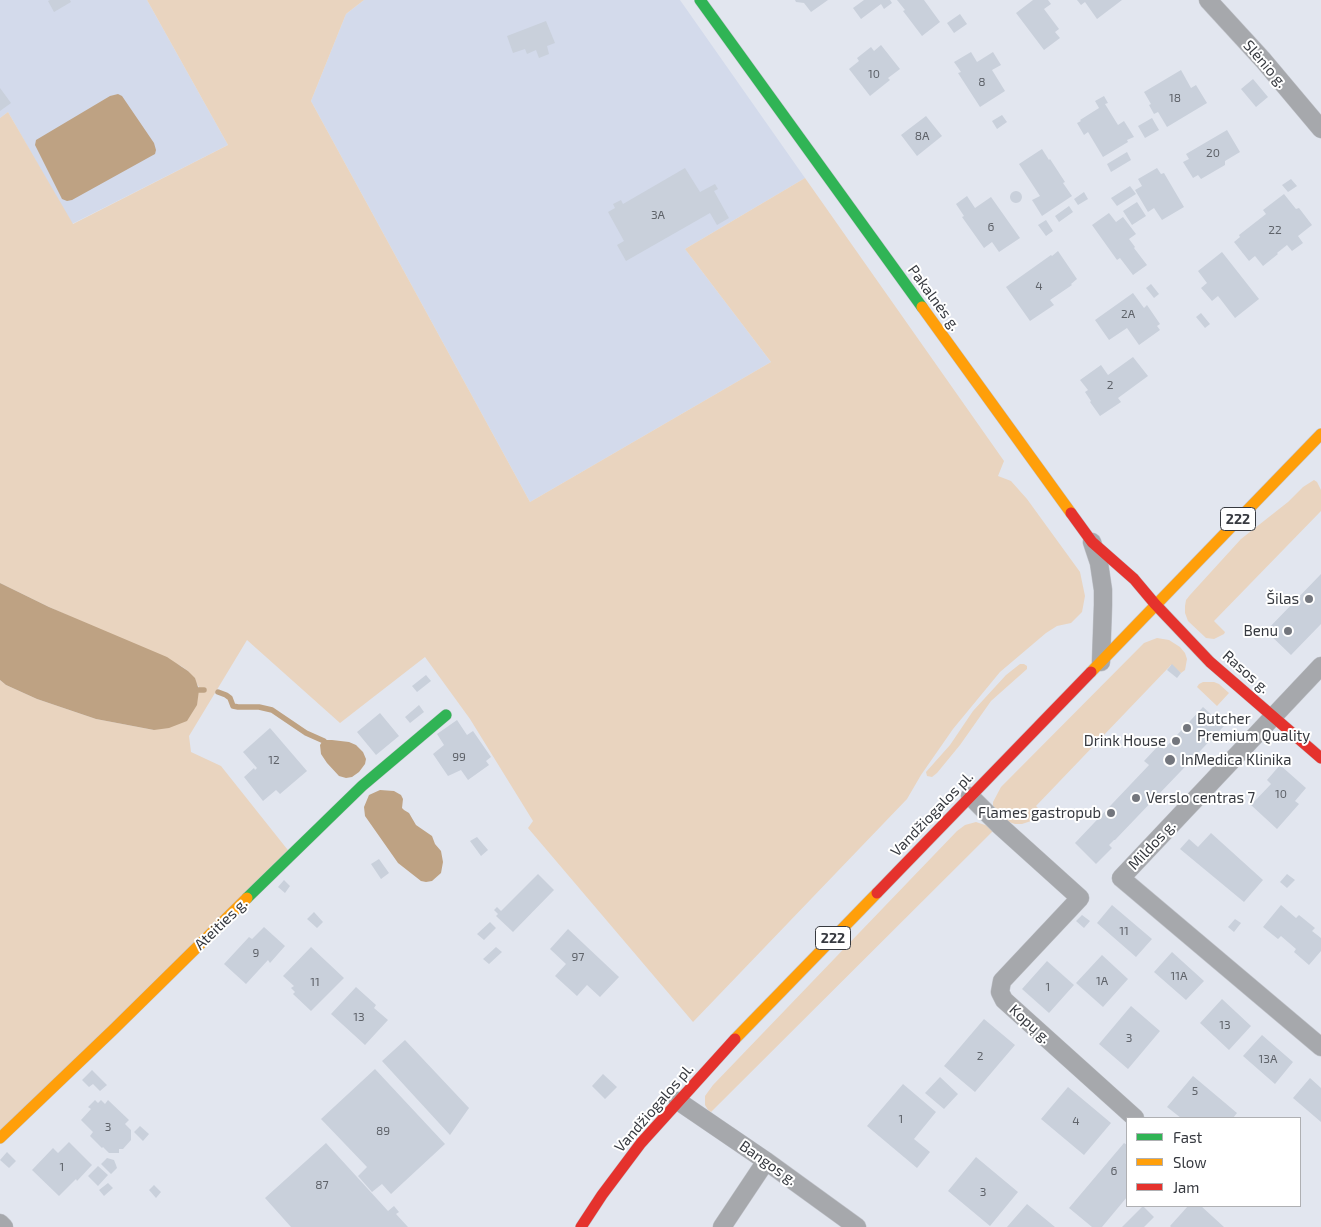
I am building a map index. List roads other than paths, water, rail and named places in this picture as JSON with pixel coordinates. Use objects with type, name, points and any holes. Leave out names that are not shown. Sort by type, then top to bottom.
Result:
[{"type":"street","name":"Pakalnės g.","points":[[700,0],[1092,542],[1134,579],[1155,604]]},
{"type":"street","name":"Slėnio g.","points":[[1208,0],[1263,60],[1321,129]]},
{"type":"street","name":"Vandžiogalos pl.","points":[[580,1227],[602,1194],[636,1150],[678,1101],[742,1032],[1321,434]]},
{"type":"street","points":[[1092,542],[1099,562],[1102,590],[1101,662]]},
{"type":"street","name":"Rasos g.","points":[[1155,604],[1210,662],[1321,758]]},
{"type":"street","name":"Mildos g.","points":[[1321,666],[1121,878],[1321,1047]]},
{"type":"street","name":"Ateities g.","points":[[0,1138],[355,792],[446,715]]},
{"type":"street","name":"Kopų g.","points":[[970,796],[999,825],[1080,898],[1002,981],[1000,992],[1004,1000],[1134,1117]]},
{"type":"street","name":"Bangos g.","points":[[678,1101],[766,1161],[857,1227]]},
{"type":"street","points":[[722,1227],[766,1161]]},
{"type":"street","points":[[0,1224],[4,1227]]},
{"type":"waterway","points":[[199,690],[204,690]]},
{"type":"waterway","points":[[218,692],[230,698],[233,706],[259,707],[272,710],[306,733],[324,741]]},
{"type":"place","name":"Šilas","points":[[1309,599]]},
{"type":"place","name":"Benu","points":[[1288,631]]},
{"type":"place","name":"Butcher Premium Quality","points":[[1187,728]]},
{"type":"place","name":"Drink House","points":[[1176,741]]},
{"type":"place","name":"InMedica Klinika","points":[[1170,760]]},
{"type":"place","name":"Verslo centras 7","points":[[1136,798]]},
{"type":"place","name":"Flames gastropub","points":[[1111,813]]}]
